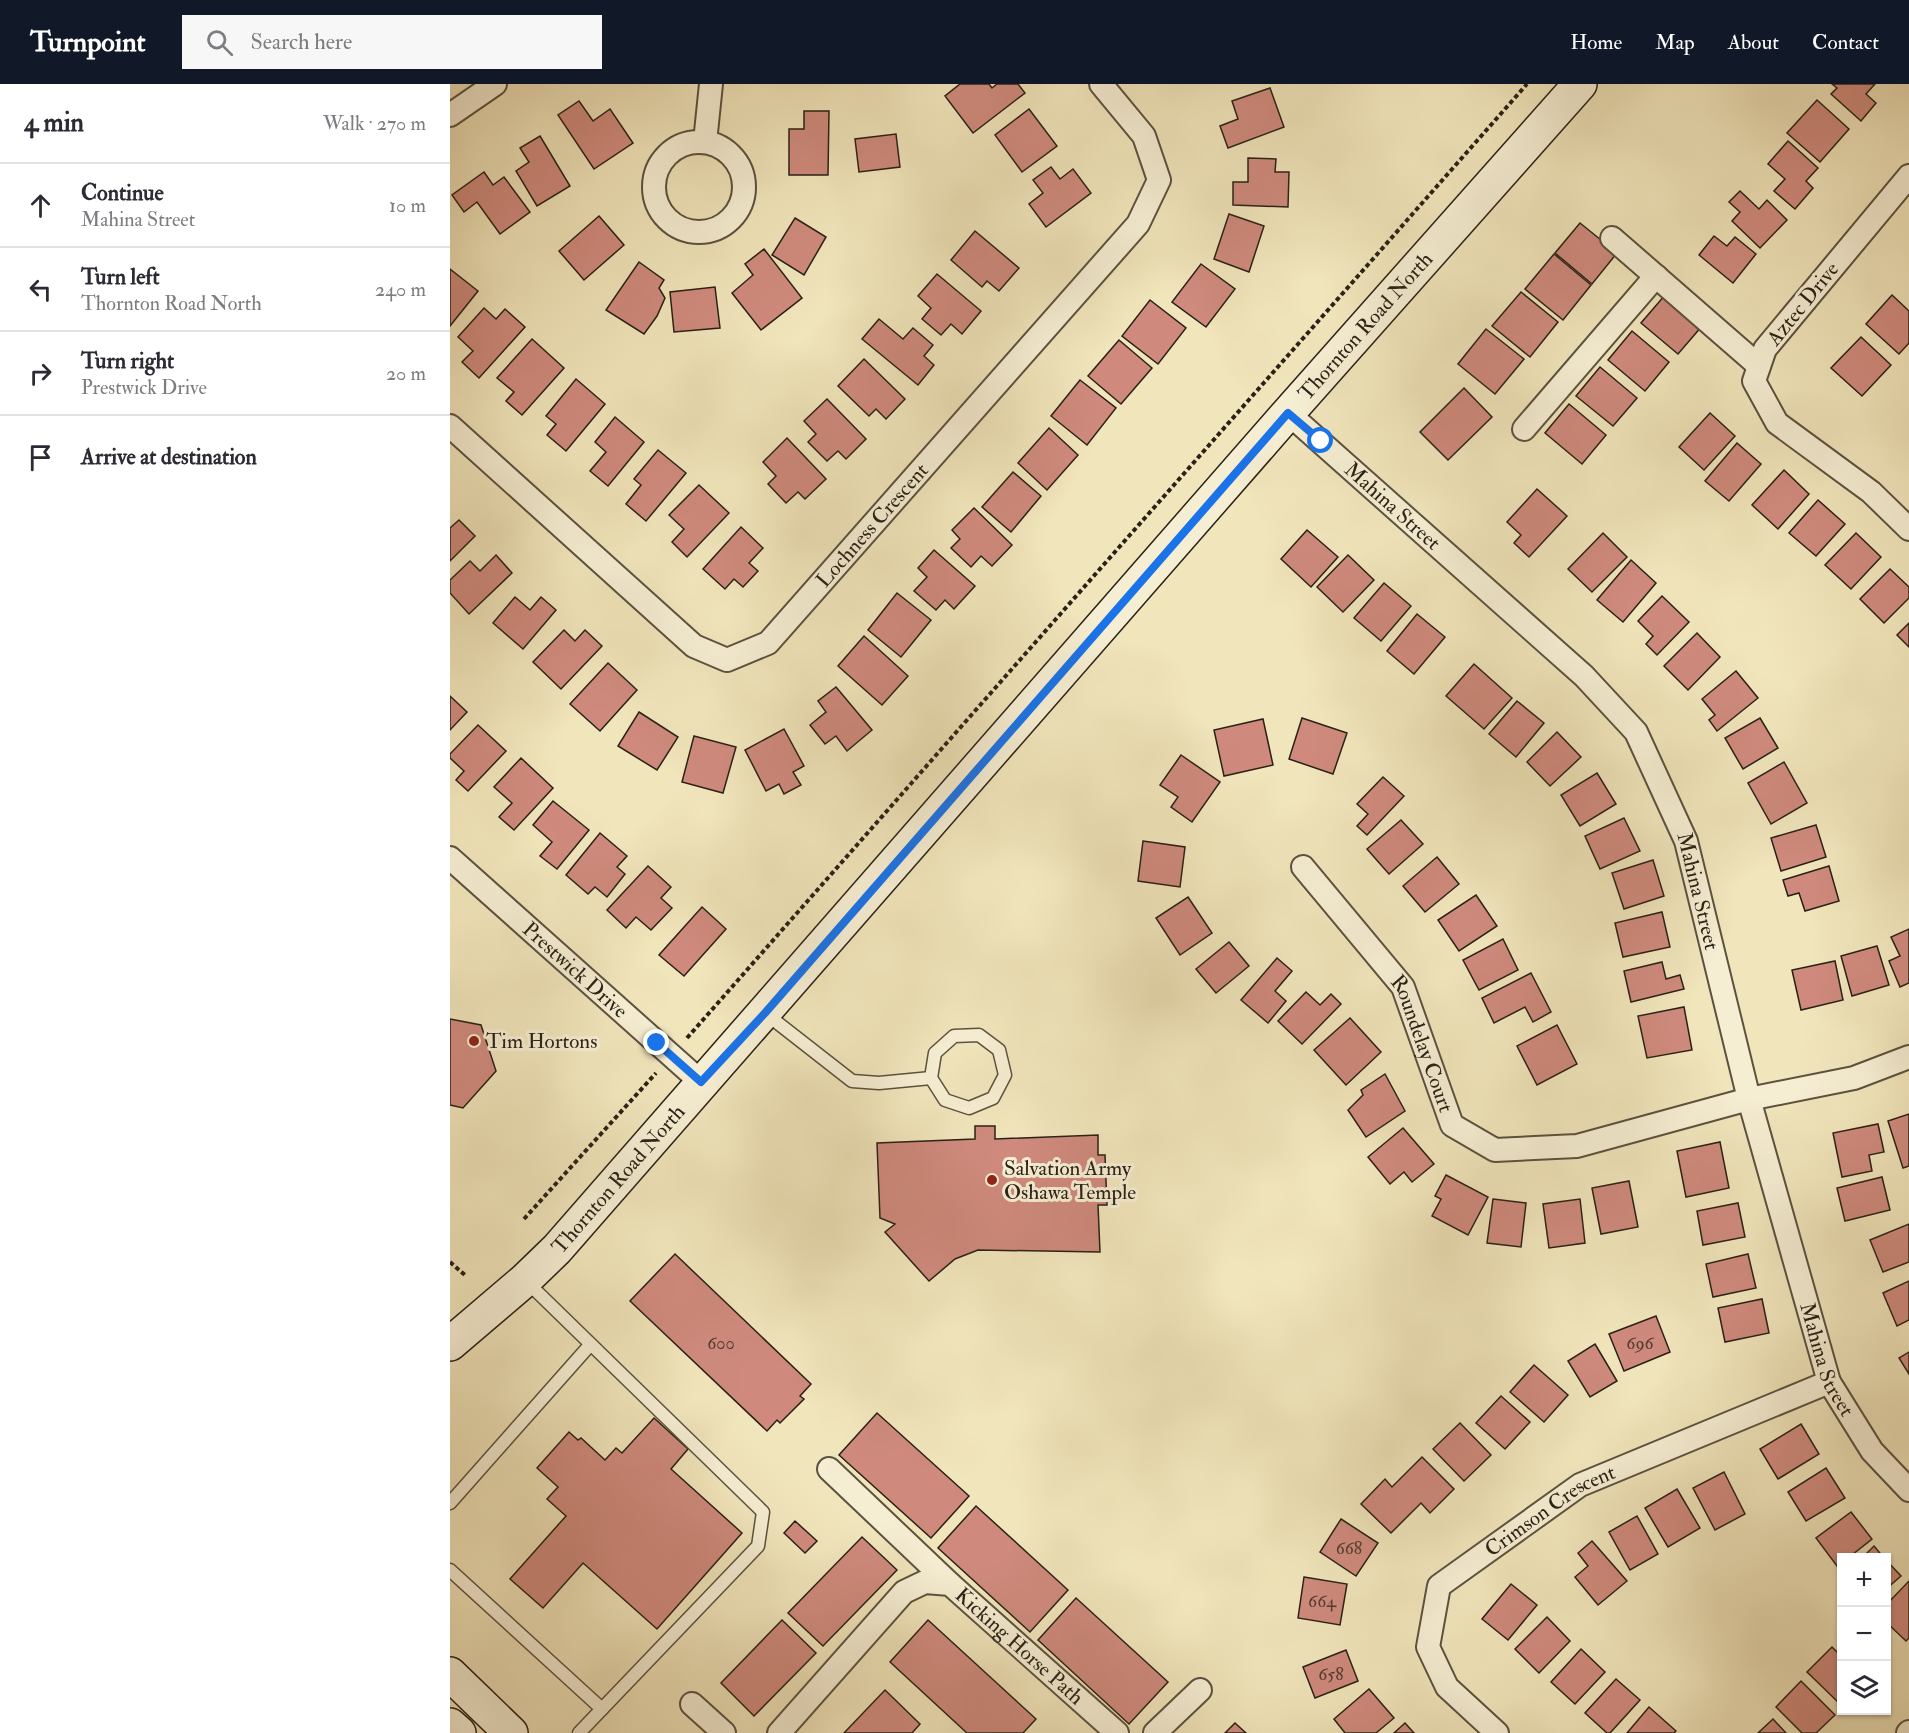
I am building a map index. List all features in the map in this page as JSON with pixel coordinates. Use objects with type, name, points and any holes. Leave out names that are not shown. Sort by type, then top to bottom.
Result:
[{"type":"main road","name":"Thornton Road North","points":[[450,1344],[525,1280],[556,1249],[1288,413],[1580,84]]},
{"type":"main road","points":[[450,1674],[511,1733]]},
{"type":"main road","points":[[450,1725],[459,1733]]},
{"type":"street","points":[[450,115],[495,84]]},
{"type":"street","points":[[705,142],[711,84]]},
{"type":"street","name":"Lochness Crescent","points":[[450,426],[694,646],[727,660],[768,643],[1138,224],[1159,180],[1144,136],[1101,84]]},
{"type":"street","points":[[705,142],[717,145],[730,154],[739,167],[744,182],[743,198],[734,216],[722,227],[702,233],[686,231],[665,219],[657,207],[653,192],[654,176],[662,159],[674,149],[688,143],[705,142]]},
{"type":"street","name":"Aztec Drive","points":[[1909,176],[1765,350],[1754,381],[1777,423],[1871,492],[1909,529]]},
{"type":"street","points":[[1612,238],[1759,366]]},
{"type":"street","points":[[1524,429],[1656,276]]},
{"type":"street","name":"Mahina Street","points":[[1288,413],[1584,676],[1636,732],[1686,841],[1749,1099],[1829,1382],[1872,1451],[1909,1490]]},
{"type":"street","name":"Prestwick Drive","points":[[450,858],[701,1082]]},
{"type":"street","name":"Roundelay Court","points":[[1303,867],[1402,987],[1452,1125],[1496,1150],[1577,1146],[1749,1099],[1854,1078],[1909,1057]]},
{"type":"street","name":"Crimson Crescent","points":[[1497,1733],[1447,1687],[1428,1647],[1439,1586],[1580,1485],[1829,1382]]},
{"type":"street","name":"Kicking Horse Path","points":[[829,1469],[950,1584],[1117,1733]]},
{"type":"street","name":"Kicking Horse Path","points":[[779,1733],[904,1592],[925,1582],[950,1584]]},
{"type":"street","points":[[1155,1733],[1200,1690]]},
{"type":"street","points":[[692,1704],[724,1733]]},
{"type":"lane","points":[[765,1013],[852,1081],[879,1083],[931,1078]]},
{"type":"lane","points":[[979,1035],[999,1050],[1005,1075],[993,1098],[969,1108],[945,1100],[931,1078],[935,1053],[954,1036],[979,1035]]},
{"type":"lane","points":[[525,1280],[763,1512],[758,1546],[579,1733]]},
{"type":"lane","points":[[450,1503],[590,1345]]},
{"type":"lane","points":[[450,1570],[602,1709]]},
{"type":"path","points":[[686,1040],[1527,84]]},
{"type":"path","points":[[524,1218],[654,1075]]},
{"type":"path","points":[[450,1262],[466,1276]]},
{"type":"building","points":[[960,84],[989,84],[992,88],[997,84],[1018,84],[1025,93],[973,133],[945,96]]},
{"type":"building","points":[[1832,84],[1875,84],[1866,94],[1876,103],[1861,121],[1831,94],[1837,88]]},
{"type":"building","points":[[1270,88],[1284,127],[1228,148],[1220,126],[1238,119],[1232,101]]},
{"type":"building","points":[[1817,100],[1849,129],[1820,162],[1787,133]]},
{"type":"building","points":[[579,101],[593,121],[610,109],[633,143],[594,169],[558,115]]},
{"type":"building","points":[[1029,109],[1057,146],[1022,172],[995,135]]},
{"type":"building","points":[[804,111],[829,111],[828,175],[789,175],[789,129],[804,129]]},
{"type":"building","points":[[896,134],[900,167],[859,172],[855,139]]},
{"type":"building","points":[[540,136],[570,186],[537,206],[516,171],[529,162],[520,148]]},
{"type":"building","points":[[1788,141],[1818,168],[1806,181],[1813,188],[1795,209],[1774,191],[1785,179],[1768,164]]},
{"type":"building","points":[[1248,158],[1276,159],[1275,172],[1289,172],[1288,207],[1233,205],[1233,182],[1248,182]]},
{"type":"building","points":[[1051,167],[1060,179],[1073,169],[1091,193],[1046,227],[1029,204],[1043,193],[1033,180]]},
{"type":"building","points":[[484,172],[493,185],[504,177],[530,212],[500,234],[477,202],[464,212],[452,195]]},
{"type":"building","points":[[1740,191],[1759,209],[1767,200],[1787,220],[1760,248],[1732,221],[1740,212],[1729,202]]},
{"type":"building","points":[[1229,214],[1264,226],[1249,272],[1214,259]]},
{"type":"building","points":[[599,216],[624,245],[584,280],[559,251]]},
{"type":"building","points":[[795,218],[826,237],[804,275],[772,255]]},
{"type":"building","points":[[1580,223],[1617,253],[1592,284],[1555,253]]},
{"type":"building","points":[[975,231],[1019,268],[999,291],[987,281],[982,287],[951,260]]},
{"type":"building","points":[[1714,236],[1727,246],[1735,237],[1756,254],[1733,283],[1699,255]]},
{"type":"building","points":[[764,249],[802,298],[761,330],[732,293],[753,275],[745,264]]},
{"type":"building","points":[[1554,254],[1591,285],[1563,320],[1525,289]]},
{"type":"building","points":[[639,262],[664,280],[659,288],[665,298],[657,316],[644,334],[606,310]]},
{"type":"building","points":[[1201,264],[1235,289],[1206,327],[1172,302]]},
{"type":"building","points":[[450,269],[478,291],[450,326]]},
{"type":"building","points":[[937,274],[981,311],[962,334],[951,324],[941,335],[922,319],[931,308],[918,296]]},
{"type":"building","points":[[715,287],[720,328],[674,332],[670,292]]},
{"type":"building","points":[[1521,292],[1558,322],[1530,357],[1492,326]]},
{"type":"building","points":[[1665,295],[1702,326],[1678,354],[1641,323]]},
{"type":"building","points":[[1892,295],[1909,311],[1909,343],[1899,354],[1866,324]]},
{"type":"building","points":[[1150,300],[1186,328],[1158,364],[1122,336]]},
{"type":"building","points":[[484,308],[496,319],[505,309],[525,327],[479,378],[462,362],[473,351],[458,337]]},
{"type":"building","points":[[879,319],[903,339],[913,328],[933,345],[924,356],[934,365],[918,385],[862,339]]},
{"type":"building","points":[[1486,329],[1524,359],[1495,394],[1458,364]]},
{"type":"building","points":[[1632,331],[1669,362],[1645,391],[1608,360]]},
{"type":"building","points":[[1861,337],[1891,365],[1862,396],[1831,368]]},
{"type":"building","points":[[532,339],[564,368],[522,415],[506,401],[514,392],[497,378]]},
{"type":"building","points":[[1119,340],[1152,368],[1121,404],[1088,376]]},
{"type":"building","points":[[864,359],[905,399],[886,419],[876,409],[869,416],[838,386]]},
{"type":"building","points":[[1600,367],[1637,398],[1613,426],[1576,396]]},
{"type":"building","points":[[576,379],[605,404],[566,451],[547,435],[556,424],[546,416]]},
{"type":"building","points":[[1080,380],[1116,408],[1087,445],[1051,416]]},
{"type":"building","points":[[1464,388],[1492,417],[1448,460],[1420,432]]},
{"type":"building","points":[[827,399],[866,439],[846,459],[838,451],[827,461],[808,442],[816,434],[804,421]]},
{"type":"building","points":[[1569,404],[1606,435],[1582,464],[1545,433]]},
{"type":"building","points":[[1710,413],[1735,436],[1704,470],[1679,447]]},
{"type":"building","points":[[615,417],[644,442],[608,486],[590,471],[606,452],[595,442]]},
{"type":"building","points":[[1049,428],[1078,455],[1047,490],[1018,463]]},
{"type":"building","points":[[787,438],[826,479],[805,499],[798,492],[786,503],[768,484],[776,476],[763,462]]},
{"type":"building","points":[[1737,443],[1761,464],[1729,501],[1705,481]]},
{"type":"building","points":[[658,450],[686,473],[646,521],[626,504],[641,485],[634,479]]},
{"type":"building","points":[[1784,470],[1809,494],[1778,529],[1752,505]]},
{"type":"building","points":[[1013,472],[1041,496],[1011,532],[982,507]]},
{"type":"building","points":[[699,485],[729,513],[687,557],[672,542],[684,529],[669,515]]},
{"type":"building","points":[[1537,489],[1567,516],[1529,557],[1514,543],[1521,535],[1507,522]]},
{"type":"building","points":[[1818,500],[1845,524],[1816,556],[1789,533]]},
{"type":"building","points":[[974,508],[1012,545],[992,566],[981,556],[971,567],[951,548],[960,539],[952,530]]},
{"type":"building","points":[[459,520],[475,536],[450,561],[450,528]]},
{"type":"building","points":[[741,527],[763,548],[749,563],[758,571],[743,587],[734,579],[725,589],[703,569]]},
{"type":"building","points":[[1307,530],[1338,557],[1311,587],[1281,559]]},
{"type":"building","points":[[1603,533],[1627,557],[1592,592],[1568,569]]},
{"type":"building","points":[[1856,533],[1881,557],[1851,589],[1825,565]]},
{"type":"building","points":[[934,550],[975,586],[954,609],[945,600],[936,610],[914,591],[927,577],[918,568]]},
{"type":"building","points":[[496,555],[512,573],[469,614],[450,593],[450,580],[470,561],[480,571]]},
{"type":"building","points":[[1348,555],[1374,580],[1343,612],[1317,587]]},
{"type":"building","points":[[1631,560],[1656,583],[1623,622],[1597,600]]},
{"type":"building","points":[[1890,569],[1909,587],[1909,598],[1884,623],[1860,599]]},
{"type":"building","points":[[1384,583],[1411,606],[1381,641],[1354,618]]},
{"type":"building","points":[[897,593],[931,620],[901,657],[868,630]]},
{"type":"building","points":[[1662,596],[1689,622],[1657,655],[1646,644],[1653,636],[1638,621]]},
{"type":"building","points":[[515,597],[530,610],[541,597],[556,610],[523,649],[493,623]]},
{"type":"building","points":[[1417,614],[1445,637],[1414,674],[1387,651]]},
{"type":"building","points":[[1909,623],[1909,647],[1897,635]]},
{"type":"building","points":[[564,630],[575,641],[585,630],[602,646],[561,689],[533,662]]},
{"type":"building","points":[[1697,633],[1720,657],[1688,690],[1664,666]]},
{"type":"building","points":[[864,636],[908,676],[882,705],[838,666]]},
{"type":"building","points":[[608,663],[637,690],[600,731],[570,704]]},
{"type":"building","points":[[1474,664],[1512,698],[1484,729],[1446,696]]},
{"type":"building","points":[[1736,671],[1758,698],[1717,731],[1709,720],[1715,715],[1702,699]]},
{"type":"building","points":[[836,687],[872,730],[847,751],[836,736],[825,744],[810,725],[826,712],[818,701]]},
{"type":"building","points":[[450,696],[467,712],[450,730]]},
{"type":"building","points":[[1517,701],[1544,723],[1516,757],[1489,734]]},
{"type":"building","points":[[639,712],[678,737],[657,770],[618,746]]},
{"type":"building","points":[[1302,718],[1347,733],[1333,774],[1289,759]]},
{"type":"building","points":[[1760,718],[1778,748],[1743,769],[1725,738]]},
{"type":"building","points":[[1263,719],[1273,765],[1224,776],[1214,730]]},
{"type":"building","points":[[478,725],[506,751],[468,791],[456,780],[464,771],[450,758],[450,754]]},
{"type":"building","points":[[784,729],[804,766],[793,772],[801,785],[784,794],[779,784],[766,791],[745,750]]},
{"type":"building","points":[[1557,732],[1581,757],[1550,786],[1527,762]]},
{"type":"building","points":[[694,736],[736,747],[723,793],[682,782]]},
{"type":"building","points":[[1181,755],[1220,782],[1192,822],[1171,807],[1178,797],[1160,785]]},
{"type":"building","points":[[521,758],[553,788],[514,830],[499,817],[512,803],[494,787]]},
{"type":"building","points":[[1784,762],[1807,803],[1771,824],[1748,783]]},
{"type":"building","points":[[1597,773],[1616,804],[1580,826],[1561,795]]},
{"type":"building","points":[[1383,777],[1404,796],[1367,835],[1357,826],[1368,814],[1357,804]]},
{"type":"building","points":[[553,801],[589,830],[557,869],[540,856],[552,842],[533,825]]},
{"type":"building","points":[[1624,818],[1640,851],[1600,869],[1585,836]]},
{"type":"building","points":[[1401,820],[1423,844],[1389,874],[1367,849]]},
{"type":"building","points":[[1816,825],[1826,857],[1781,871],[1771,838]]},
{"type":"building","points":[[600,833],[627,856],[617,867],[625,874],[607,897],[595,887],[588,894],[566,875]]},
{"type":"building","points":[[1143,841],[1185,847],[1180,887],[1138,881]]},
{"type":"building","points":[[1437,857],[1459,884],[1425,912],[1403,886]]},
{"type":"building","points":[[1653,860],[1664,896],[1624,909],[1612,873]]},
{"type":"building","points":[[648,866],[671,887],[661,898],[672,908],[651,930],[636,917],[626,928],[607,910]]},
{"type":"building","points":[[1829,866],[1839,901],[1805,911],[1799,893],[1788,896],[1783,880]]},
{"type":"building","points":[[1476,895],[1497,926],[1459,951],[1438,920]]},
{"type":"building","points":[[1188,897],[1212,933],[1180,955],[1156,918]]},
{"type":"building","points":[[702,907],[726,929],[684,976],[659,955]]},
{"type":"building","points":[[1662,912],[1670,947],[1623,957],[1615,923]]},
{"type":"building","points":[[1909,929],[1909,983],[1900,987],[1889,961],[1900,956],[1891,937]]},
{"type":"building","points":[[1503,939],[1518,970],[1479,990],[1463,960]]},
{"type":"building","points":[[1229,942],[1249,966],[1216,993],[1196,969]]},
{"type":"building","points":[[1877,946],[1889,985],[1852,996],[1841,956]]},
{"type":"building","points":[[1277,958],[1292,971],[1275,991],[1286,1001],[1268,1023],[1241,1000]]},
{"type":"building","points":[[1835,961],[1843,1000],[1801,1010],[1792,970]]},
{"type":"building","points":[[1662,962],[1666,979],[1680,975],[1684,989],[1631,1002],[1624,971]]},
{"type":"building","points":[[1531,973],[1551,1012],[1533,1022],[1525,1007],[1494,1023],[1482,998]]},
{"type":"building","points":[[1306,992],[1320,1005],[1331,994],[1341,1004],[1302,1044],[1278,1021]]},
{"type":"building","points":[[1684,1007],[1692,1050],[1647,1058],[1638,1016]]},
{"type":"building","points":[[1350,1018],[1381,1052],[1346,1085],[1314,1050]]},
{"type":"building","points":[[450,1019],[481,1025],[496,1071],[463,1108],[450,1105]]},
{"type":"building","points":[[1557,1025],[1577,1064],[1537,1085],[1517,1046]]},
{"type":"building","points":[[1385,1074],[1405,1111],[1366,1137],[1348,1110],[1363,1095],[1361,1090]]},
{"type":"building","points":[[1909,1114],[1909,1166],[1903,1168],[1888,1121]]},
{"type":"building","points":[[1878,1124],[1884,1152],[1869,1155],[1872,1171],[1842,1177],[1833,1133]]},
{"type":"building","name":"Salvation Army Oshawa Temple","points":[[975,1126],[995,1126],[995,1139],[1098,1135],[1098,1155],[1105,1155],[1107,1205],[1098,1205],[1100,1252],[978,1250],[955,1259],[929,1281],[885,1232],[895,1224],[880,1218],[877,1143],[975,1139]]},
{"type":"building","points":[[1403,1128],[1434,1164],[1412,1182],[1404,1172],[1390,1184],[1368,1157]]},
{"type":"building","points":[[1720,1142],[1729,1188],[1686,1197],[1677,1151]]},
{"type":"building","points":[[1446,1175],[1488,1197],[1468,1235],[1432,1216],[1441,1199],[1435,1196]]},
{"type":"building","points":[[1882,1177],[1890,1210],[1845,1221],[1837,1188]]},
{"type":"building","points":[[1629,1181],[1638,1227],[1601,1234],[1592,1188]]},
{"type":"building","points":[[1493,1199],[1526,1203],[1521,1247],[1487,1243]]},
{"type":"building","points":[[1580,1199],[1585,1243],[1549,1248],[1543,1204]]},
{"type":"building","points":[[1738,1203],[1745,1237],[1703,1245],[1697,1211]]},
{"type":"building","points":[[1909,1224],[1909,1262],[1883,1272],[1870,1240]]},
{"type":"building","points":[[675,1254],[811,1384],[800,1396],[804,1399],[780,1423],[777,1420],[767,1431],[630,1301]]},
{"type":"building","points":[[1748,1254],[1756,1288],[1713,1297],[1706,1264]]},
{"type":"building","points":[[1909,1281],[1909,1320],[1897,1326],[1883,1293]]},
{"type":"building","points":[[1762,1299],[1769,1333],[1725,1342],[1718,1308]]},
{"type":"building","points":[[1656,1316],[1670,1352],[1624,1371],[1609,1334]]},
{"type":"building","points":[[1595,1344],[1617,1381],[1590,1397],[1568,1361]]},
{"type":"building","points":[[1909,1352],[1909,1374],[1899,1358]]},
{"type":"building","points":[[1534,1365],[1568,1395],[1544,1422],[1510,1392]]},
{"type":"building","points":[[1501,1396],[1530,1422],[1505,1449],[1476,1423]]},
{"type":"building","points":[[877,1413],[969,1496],[931,1538],[839,1455]]},
{"type":"building","points":[[654,1418],[688,1449],[671,1469],[742,1533],[657,1629],[583,1563],[543,1608],[510,1579],[566,1516],[547,1499],[558,1487],[537,1468],[569,1432],[578,1440],[581,1438],[605,1460],[616,1448],[622,1453]]},
{"type":"building","points":[[1460,1423],[1491,1455],[1464,1481],[1433,1449]]},
{"type":"building","points":[[1801,1424],[1819,1454],[1778,1479],[1760,1449]]},
{"type":"building","points":[[1422,1457],[1454,1489],[1430,1513],[1421,1503],[1391,1533],[1361,1504],[1385,1479],[1392,1487]]},
{"type":"building","points":[[1826,1468],[1845,1498],[1806,1521],[1788,1492]]},
{"type":"building","points":[[1724,1472],[1745,1514],[1715,1530],[1693,1488]]},
{"type":"building","points":[[1677,1489],[1700,1528],[1668,1547],[1645,1508]]},
{"type":"building","points":[[976,1506],[1068,1590],[1030,1632],[938,1548]]},
{"type":"building","points":[[1851,1512],[1872,1539],[1854,1553],[1837,1553],[1837,1566],[1816,1538]]},
{"type":"building","points":[[1637,1516],[1658,1554],[1630,1570],[1609,1532]]},
{"type":"building","points":[[1341,1519],[1378,1543],[1356,1576],[1320,1552]]},
{"type":"building","points":[[795,1521],[817,1541],[805,1553],[784,1533]]},
{"type":"building","points":[[862,1537],[897,1570],[823,1646],[788,1613]]},
{"type":"building","points":[[1592,1541],[1627,1581],[1598,1605],[1575,1577],[1588,1566],[1578,1553]]},
{"type":"building","points":[[1874,1546],[1880,1553],[1867,1553]]},
{"type":"building","points":[[1891,1565],[1901,1576],[1891,1585]]},
{"type":"building","points":[[1304,1577],[1347,1584],[1340,1625],[1298,1618]]},
{"type":"building","points":[[1909,1581],[1909,1638],[1906,1641],[1891,1627],[1891,1600]]},
{"type":"building","points":[[1511,1584],[1537,1605],[1508,1640],[1482,1619]]},
{"type":"building","points":[[1076,1598],[1168,1682],[1129,1724],[1038,1640]]},
{"type":"building","points":[[1547,1617],[1570,1641],[1539,1673],[1515,1649]]},
{"type":"building","points":[[782,1620],[816,1653],[754,1716],[721,1683]]},
{"type":"building","points":[[928,1620],[1036,1719],[1023,1733],[967,1733],[890,1662]]},
{"type":"building","points":[[1832,1647],[1837,1652],[1837,1701],[1807,1672]]},
{"type":"building","points":[[1581,1649],[1605,1672],[1575,1704],[1551,1682]]},
{"type":"building","points":[[1346,1650],[1358,1681],[1315,1698],[1303,1667]]},
{"type":"building","points":[[1616,1679],[1640,1700],[1610,1733],[1607,1733],[1585,1713]]},
{"type":"building","points":[[1801,1681],[1835,1715],[1816,1733],[1802,1733],[1776,1707]]},
{"type":"building","points":[[1369,1689],[1394,1718],[1376,1733],[1345,1733],[1334,1719]]},
{"type":"building","points":[[885,1690],[920,1724],[912,1733],[844,1733]]},
{"type":"building","points":[[1649,1707],[1676,1731],[1674,1733],[1627,1733]]},
{"type":"building","points":[[1773,1719],[1786,1733],[1758,1733]]},
{"type":"building","points":[[1235,1723],[1246,1733],[1225,1733]]},
{"type":"building","points":[[1405,1723],[1414,1733],[1394,1733]]},
{"type":"place","name":"Tim Hortons","points":[[474,1041]]},
{"type":"place","name":"Salvation Army Oshawa Temple","points":[[992,1180]]},
{"type":"route","points":[[657,1043],[701,1082],[765,1013],[1288,413],[1321,441]]}]
